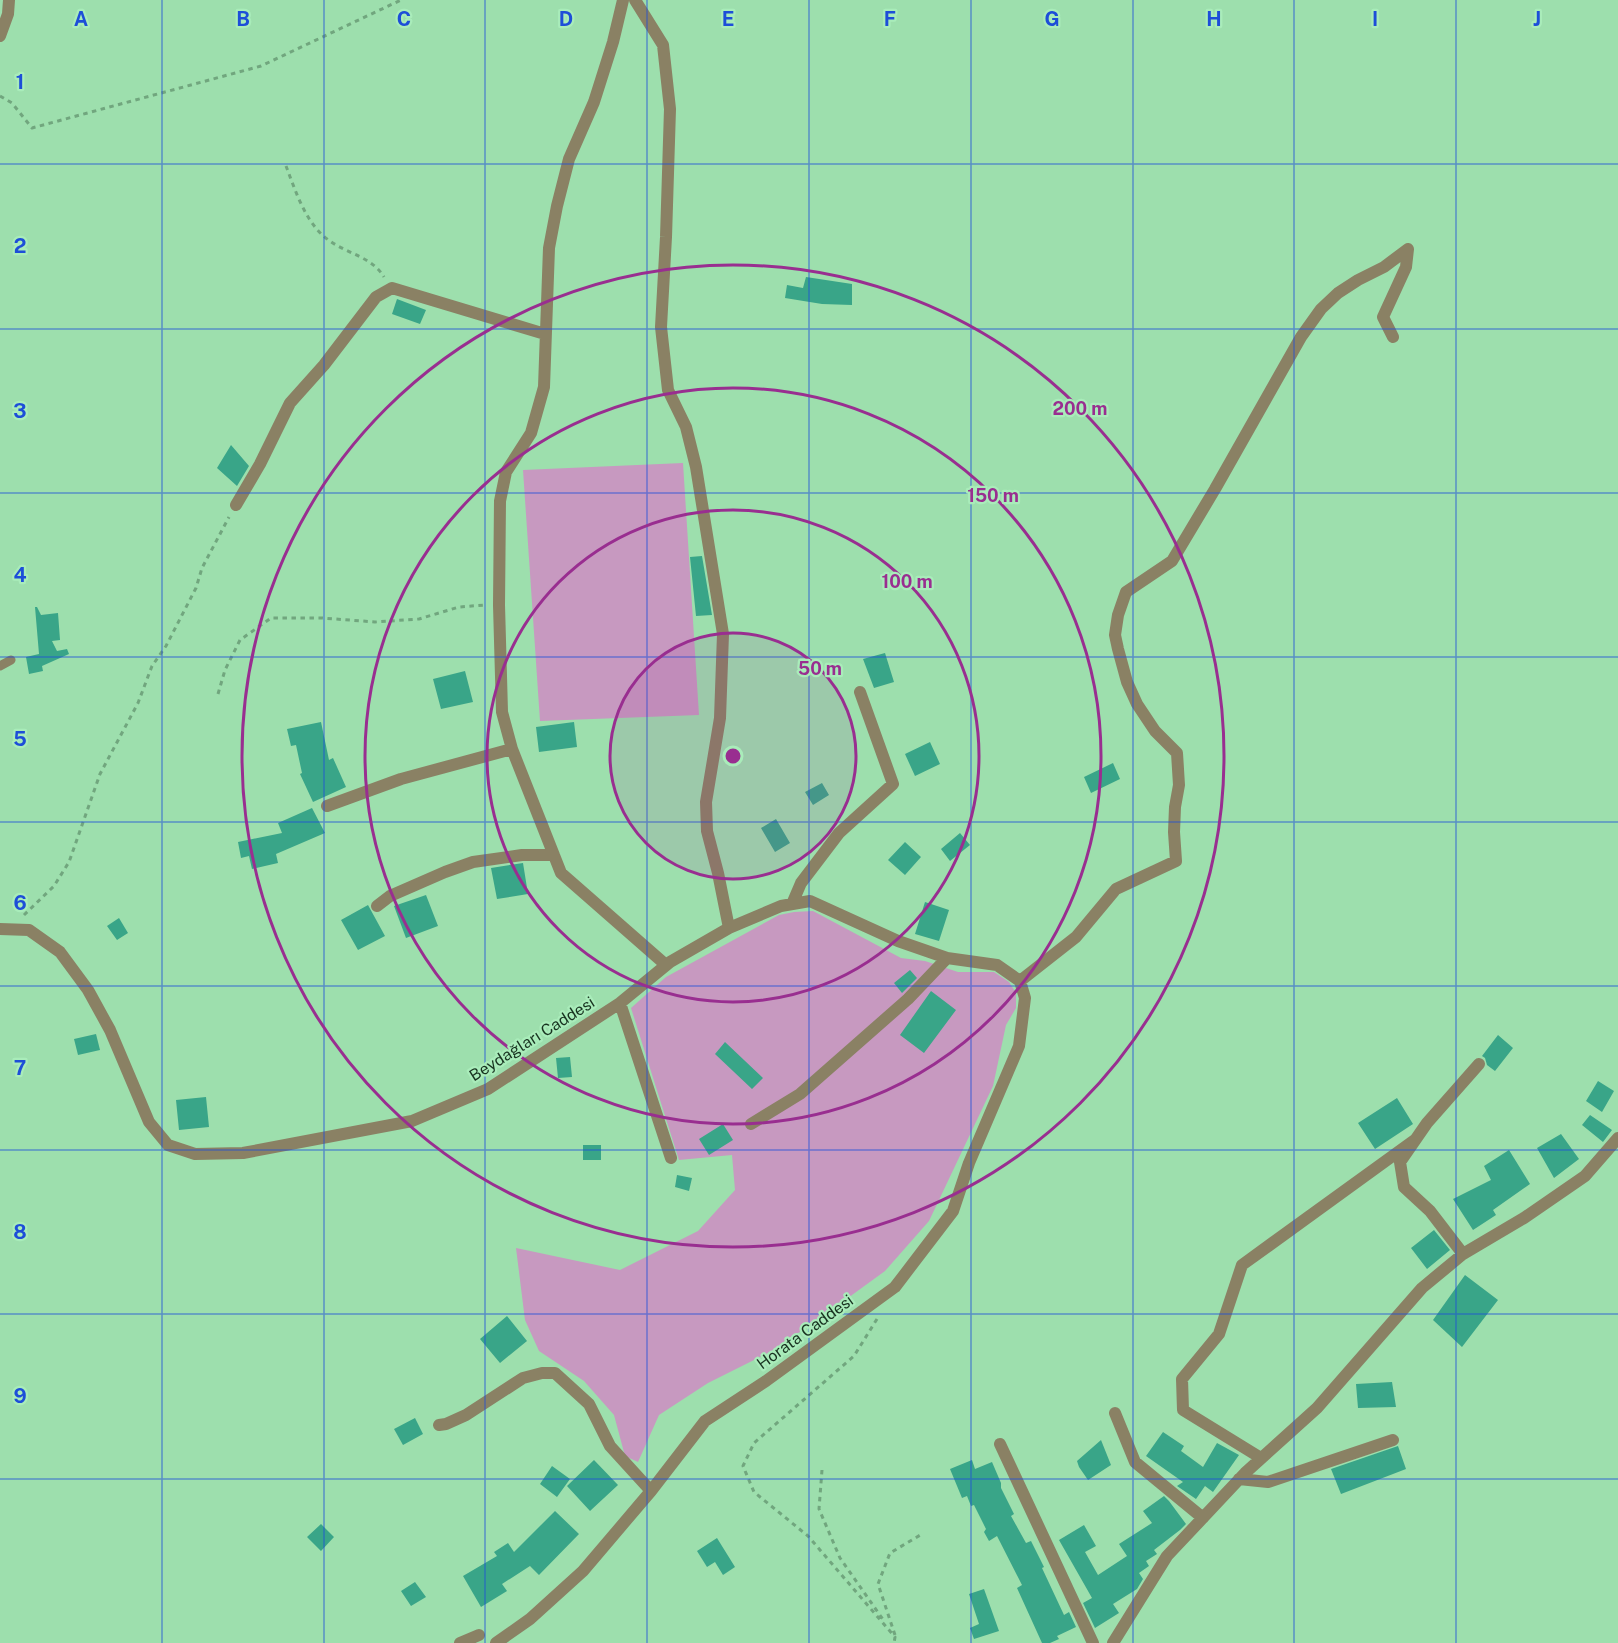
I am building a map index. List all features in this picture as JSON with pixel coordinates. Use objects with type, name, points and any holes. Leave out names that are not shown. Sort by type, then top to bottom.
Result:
[{"type":"street","points":[[0,36],[8,14],[9,0]]},
{"type":"street","points":[[623,0],[613,42],[594,102],[569,159],[557,206],[549,248],[544,387],[531,433],[506,472],[500,501],[499,605],[502,712],[512,749],[561,873],[666,965]]},
{"type":"street","points":[[635,0],[663,45],[670,109],[661,327],[668,390],[686,427],[696,467],[723,634],[720,718],[706,802],[707,831],[729,928]]},
{"type":"street","points":[[1020,981],[1076,938],[1116,889],[1176,861],[1174,832],[1179,785],[1177,753],[1155,731],[1137,704],[1127,682],[1115,635],[1118,615],[1126,592],[1172,561],[1301,337],[1321,309],[1338,293],[1384,267],[1408,249],[1406,267],[1383,318],[1394,337]]},
{"type":"street","points":[[236,505],[260,464],[290,403],[324,365],[376,297],[392,288],[545,334]]},
{"type":"street","points":[[792,904],[801,883],[839,833],[893,784],[860,692]]},
{"type":"street","points":[[327,806],[401,779],[512,749]]},
{"type":"street","points":[[377,906],[390,896],[473,862],[522,855],[554,855]]},
{"type":"street","name":"Beydağları Caddesi","points":[[0,929],[29,930],[60,952],[88,990],[111,1030],[148,1122],[168,1144],[195,1154],[243,1154],[412,1121],[488,1089],[620,1003],[666,965],[729,928],[780,906],[810,901],[898,941],[947,958],[997,965],[1020,981]]},
{"type":"street","points":[[751,1124],[800,1094],[908,999],[947,958]]},
{"type":"street","name":"Horata Caddesi","points":[[496,1643],[530,1619],[582,1571],[651,1491],[705,1421],[766,1381],[895,1287],[952,1211],[969,1163],[1019,1046],[1025,998],[1020,981]]},
{"type":"street","points":[[620,1003],[671,1158]]},
{"type":"street","points":[[1463,1254],[1430,1211],[1404,1187],[1400,1162],[1427,1123],[1479,1064]]},
{"type":"street","points":[[1113,1643],[1167,1556],[1239,1479],[1317,1408],[1422,1288],[1463,1254],[1524,1218],[1585,1176],[1618,1138]]},
{"type":"street","points":[[1261,1458],[1183,1410],[1182,1379],[1219,1334],[1242,1265],[1416,1139]]},
{"type":"street","points":[[439,1425],[466,1415],[523,1378],[542,1373],[555,1373],[589,1404],[610,1446],[651,1491]]},
{"type":"street","points":[[1114,1413],[1135,1462],[1203,1518]]},
{"type":"street","points":[[1239,1479],[1268,1482],[1393,1440]]},
{"type":"street","points":[[1000,1444],[1093,1643]]},
{"type":"street","points":[[460,1643],[479,1635]]},
{"type":"lane","points":[[0,666],[11,660]]},
{"type":"path","points":[[0,96],[12,103],[32,128],[261,66],[401,0]]},
{"type":"path","points":[[286,166],[303,208],[318,230],[330,241],[373,263],[392,288]]},
{"type":"path","points":[[18,929],[27,911],[54,886],[69,862],[100,774],[138,703],[152,666],[166,646],[196,588],[202,568],[236,505]]},
{"type":"path","points":[[218,694],[225,670],[240,640],[271,618],[322,618],[375,622],[419,619],[459,607],[499,605]]},
{"type":"path","points":[[878,1317],[854,1356],[754,1443],[743,1466],[754,1492],[808,1536],[896,1637]]},
{"type":"path","points":[[822,1470],[819,1509],[840,1558],[896,1637]]},
{"type":"path","points":[[894,1643],[896,1637],[878,1584],[890,1553],[922,1534]]},
{"type":"shaded area","points":[[683,463],[699,715],[540,721],[523,470]]},
{"type":"shaded area","points":[[813,911],[901,958],[925,961],[958,972],[994,972],[1009,982],[1016,993],[1016,1008],[1006,1025],[993,1086],[929,1221],[885,1271],[770,1352],[708,1383],[659,1415],[638,1462],[625,1456],[614,1415],[584,1381],[539,1351],[525,1320],[516,1248],[620,1270],[698,1231],[735,1190],[732,1155],[679,1160],[631,1008],[666,977],[779,915]]},
{"type":"building","points":[[806,277],[852,284],[852,305],[822,304],[785,298],[787,285],[803,288]]},
{"type":"building","points":[[397,299],[426,310],[420,324],[392,314]]},
{"type":"building","points":[[231,445],[249,466],[237,486],[217,468]]},
{"type":"building","points":[[702,556],[712,615],[696,616],[690,557]]},
{"type":"building","points":[[35,607],[41,615],[58,613],[60,640],[52,641],[57,651],[67,649],[69,654],[42,666],[43,671],[29,674],[26,657],[39,654]]},
{"type":"building","points":[[885,653],[894,682],[874,688],[863,659]]},
{"type":"building","points":[[465,671],[473,702],[441,709],[433,679]]},
{"type":"building","points":[[321,722],[329,760],[333,758],[346,787],[313,802],[300,774],[302,773],[296,745],[291,746],[287,729]]},
{"type":"building","points":[[574,722],[577,747],[539,752],[536,727]]},
{"type":"building","points":[[930,742],[940,764],[915,776],[905,754]]},
{"type":"building","points":[[1113,763],[1120,779],[1091,793],[1084,777]]},
{"type":"building","points":[[822,783],[829,795],[813,805],[805,792]]},
{"type":"building","points":[[312,808],[325,833],[276,854],[278,863],[252,869],[249,856],[241,858],[238,842],[282,833],[278,823]]},
{"type":"building","points":[[776,819],[790,843],[775,852],[761,828]]},
{"type":"building","points":[[960,833],[970,845],[950,861],[941,849]]},
{"type":"building","points":[[905,842],[921,857],[905,875],[888,860]]},
{"type":"building","points":[[523,863],[528,894],[497,899],[491,868]]},
{"type":"building","points":[[426,895],[438,926],[406,938],[394,906]]},
{"type":"building","points":[[925,902],[949,910],[939,941],[915,934]]},
{"type":"building","points":[[368,905],[385,936],[358,950],[341,920]]},
{"type":"building","points":[[119,918],[128,933],[117,940],[107,926]]},
{"type":"building","points":[[910,970],[917,978],[902,993],[894,983]]},
{"type":"building","points":[[931,991],[956,1010],[924,1053],[900,1035]]},
{"type":"building","points":[[96,1034],[100,1050],[78,1055],[74,1039]]},
{"type":"building","points":[[1498,1035],[1513,1048],[1495,1071],[1487,1065],[1482,1056]]},
{"type":"building","points":[[725,1042],[763,1078],[752,1089],[715,1054]]},
{"type":"building","points":[[570,1057],[572,1077],[558,1078],[556,1058]]},
{"type":"building","points":[[1598,1081],[1614,1091],[1602,1112],[1586,1101]]},
{"type":"building","points":[[206,1097],[209,1127],[179,1130],[176,1100]]},
{"type":"building","points":[[1397,1098],[1413,1124],[1375,1149],[1358,1123]]},
{"type":"building","points":[[1590,1115],[1612,1130],[1603,1142],[1582,1125]]},
{"type":"building","points":[[723,1124],[733,1140],[709,1155],[699,1139]]},
{"type":"building","points":[[1561,1134],[1579,1159],[1554,1178],[1537,1148]]},
{"type":"building","points":[[583,1145],[601,1145],[601,1160],[583,1160]]},
{"type":"building","points":[[1509,1150],[1530,1184],[1493,1210],[1496,1215],[1473,1230],[1453,1199],[1491,1180],[1484,1166]]},
{"type":"building","points":[[677,1175],[692,1178],[689,1191],[675,1187]]},
{"type":"building","points":[[1434,1230],[1450,1250],[1427,1269],[1411,1248]]},
{"type":"building","points":[[1465,1275],[1498,1300],[1462,1347],[1433,1320]]},
{"type":"building","points":[[507,1316],[527,1341],[500,1363],[480,1339]]},
{"type":"building","points":[[1392,1382],[1396,1407],[1358,1408],[1356,1384]]},
{"type":"building","points":[[415,1418],[423,1434],[403,1445],[394,1429]]},
{"type":"building","points":[[1163,1432],[1184,1446],[1181,1451],[1203,1467],[1217,1443],[1239,1455],[1213,1492],[1205,1486],[1196,1499],[1177,1486],[1183,1482],[1146,1456]]},
{"type":"building","points":[[1101,1440],[1111,1465],[1088,1480],[1077,1461]]},
{"type":"building","points":[[1398,1446],[1406,1469],[1341,1494],[1331,1469]]},
{"type":"building","points":[[594,1460],[618,1485],[590,1511],[567,1486]]},
{"type":"building","points":[[972,1460],[975,1469],[992,1462],[1001,1488],[1014,1514],[1011,1516],[1026,1543],[1031,1541],[1064,1615],[1069,1612],[1076,1627],[1057,1636],[1059,1639],[1050,1643],[1042,1643],[1017,1588],[1022,1585],[997,1536],[989,1541],[984,1532],[986,1529],[974,1505],[971,1506],[967,1496],[962,1498],[950,1469]]},
{"type":"building","points":[[552,1466],[570,1479],[557,1497],[540,1484]]},
{"type":"building","points":[[1164,1496],[1186,1524],[1154,1550],[1157,1554],[1146,1561],[1149,1566],[1139,1573],[1143,1579],[1137,1589],[1113,1604],[1119,1613],[1095,1628],[1083,1603],[1092,1598],[1059,1540],[1084,1525],[1096,1546],[1085,1552],[1098,1575],[1127,1556],[1119,1544],[1152,1523],[1143,1511]]},
{"type":"building","points":[[555,1511],[579,1534],[539,1575],[530,1566],[502,1584],[507,1591],[481,1607],[463,1576],[497,1556],[494,1552],[508,1543],[514,1552]]},
{"type":"building","points":[[321,1524],[334,1537],[321,1551],[307,1537]]},
{"type":"building","points":[[717,1538],[735,1567],[723,1575],[715,1562],[707,1567],[697,1551]]},
{"type":"building","points":[[415,1582],[426,1597],[411,1606],[401,1591]]},
{"type":"building","points":[[984,1589],[999,1631],[974,1639],[970,1628],[979,1624],[969,1594]]}]
